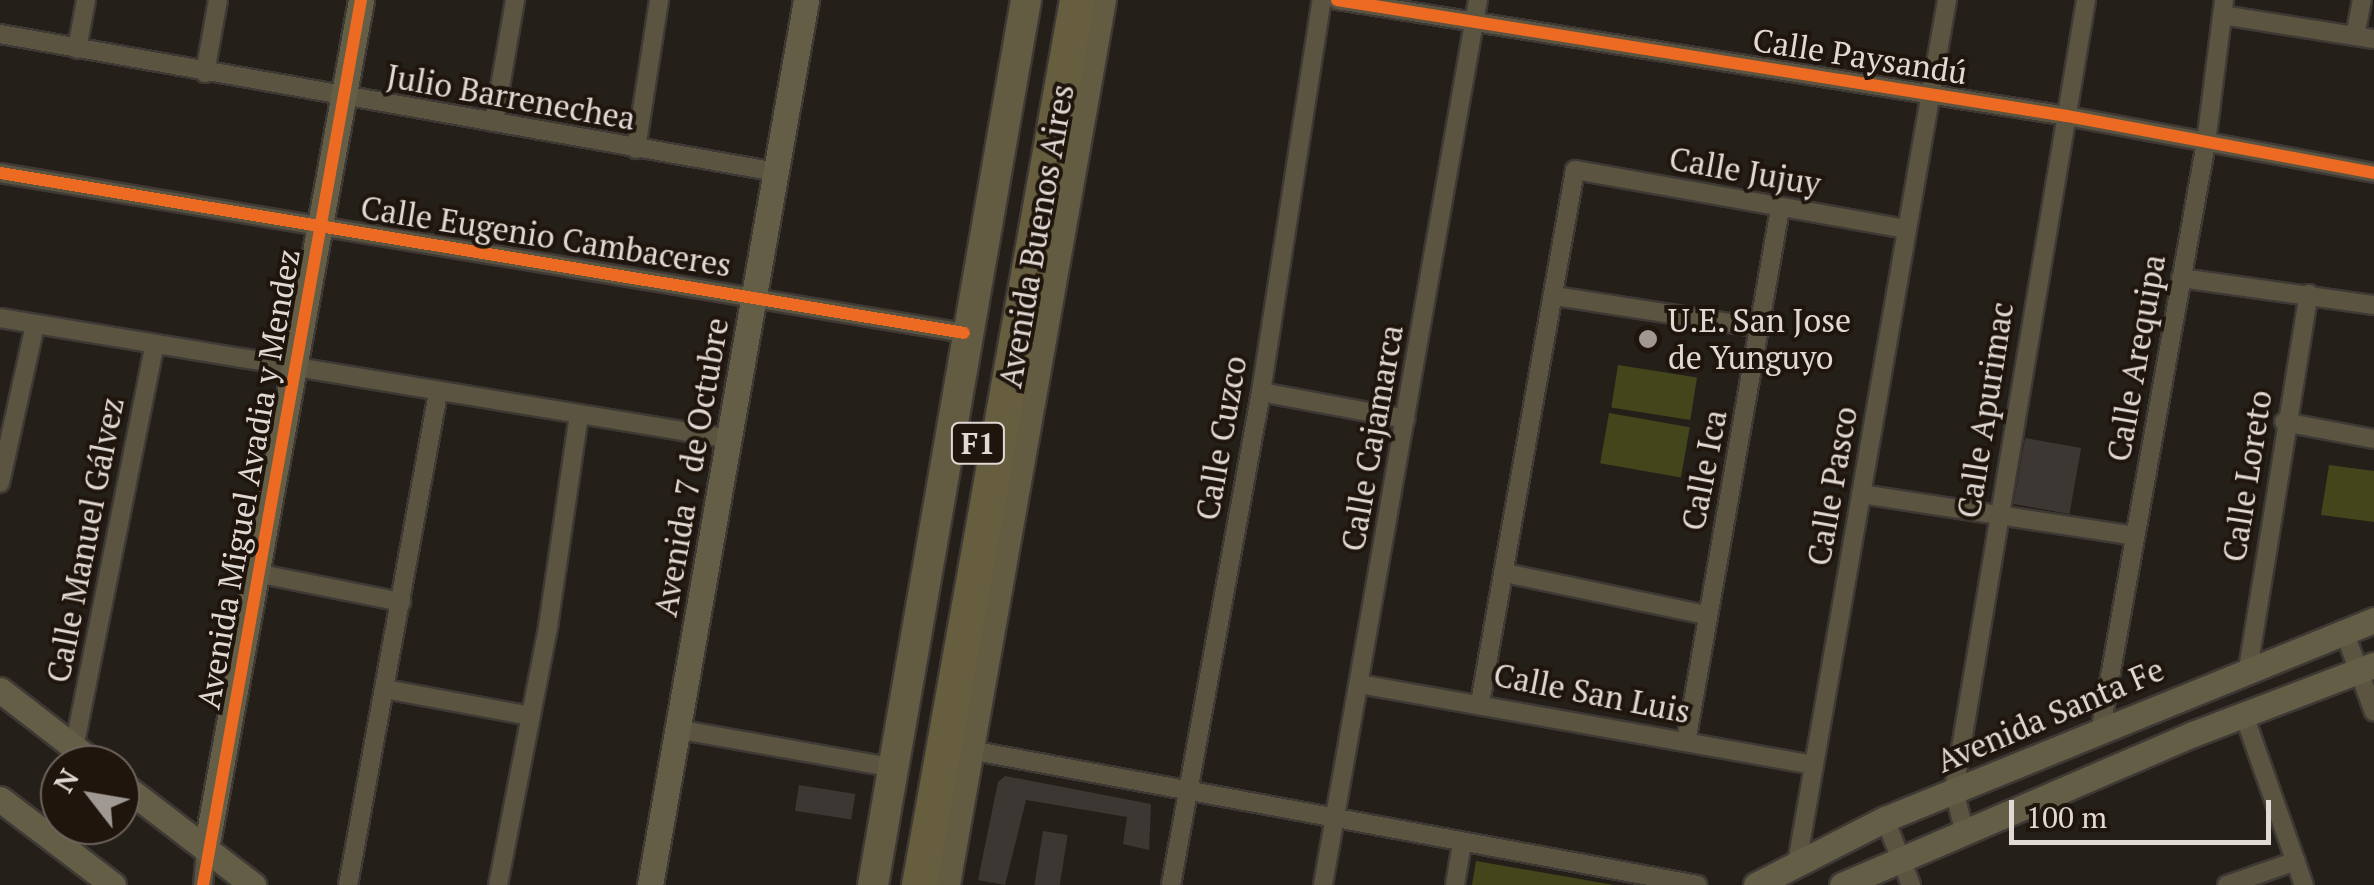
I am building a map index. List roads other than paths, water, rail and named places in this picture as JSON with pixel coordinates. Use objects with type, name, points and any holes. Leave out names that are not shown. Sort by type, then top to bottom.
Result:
[{"type":"highway","name":"Avenida Buenos Aires","points":[[898,885],[1055,0]]},
{"type":"highway","name":"Avenida Buenos Aires","points":[[920,885],[1077,0]]},
{"type":"main road","name":"Avenida Buenos Aires","points":[[873,885],[964,333],[1026,0]]},
{"type":"main road","name":"Avenida Buenos Aires","points":[[946,885],[1101,0]]},
{"type":"street","points":[[76,49],[86,0]]},
{"type":"street","points":[[205,73],[218,0]]},
{"type":"street","name":"Avenida Miguel Avadia y Mendez","points":[[206,848],[298,370],[361,0]]},
{"type":"street","points":[[494,122],[515,0]]},
{"type":"street","points":[[636,149],[659,0]]},
{"type":"street","name":"Avenida 7 de Octubre","points":[[650,885],[806,0]]},
{"type":"street","name":"Calle Cuzco","points":[[1171,885],[1261,392],[1322,0]]},
{"type":"street","name":"Calle Paysandú","points":[[1337,0],[2067,116],[2374,172]]},
{"type":"street","name":"Calle Cajamarca","points":[[1322,885],[1478,0]]},
{"type":"street","name":"Calle Pasco","points":[[1797,863],[1948,0]]},
{"type":"street","name":"Calle Apurimac","points":[[1964,830],[1954,790],[2086,0]]},
{"type":"street","points":[[2355,36],[2362,0]]},
{"type":"street","points":[[2223,8],[2374,39]]},
{"type":"street","name":"Calle Arequipa","points":[[2100,727],[2206,143],[2223,8]]},
{"type":"street","name":"Julio Barrenechea","points":[[0,34],[344,99],[776,172]]},
{"type":"street","name":"Calle Jujuy","points":[[1555,296],[1575,170],[1906,229]]},
{"type":"street","name":"Calle Eugenio Cambaceres","points":[[0,173],[964,333]]},
{"type":"street","name":"Calle Ica","points":[[1686,742],[1780,209]]},
{"type":"street","points":[[2181,278],[2374,305]]},
{"type":"street","name":"Calle Loreto","points":[[2248,669],[2284,422],[2309,294]]},
{"type":"street","points":[[1480,703],[1555,296],[1762,328]]},
{"type":"street","points":[[0,318],[730,439]]},
{"type":"street","points":[[0,482],[35,324]]},
{"type":"street","name":"Calle Manuel Gálvez","points":[[75,745],[155,344]]},
{"type":"street","points":[[1261,392],[1406,420]]},
{"type":"street","points":[[348,885],[438,393]]},
{"type":"street","points":[[498,885],[531,716],[579,414]]},
{"type":"street","points":[[2284,422],[2374,439]]},
{"type":"street","points":[[1861,494],[1998,520],[2134,536]]},
{"type":"street","points":[[260,574],[400,602]]},
{"type":"street","points":[[1504,574],[1706,615]]},
{"type":"street","name":"Avenida Santa Fe","points":[[1756,885],[1885,819],[2100,727],[2374,620]]},
{"type":"street","points":[[2344,631],[2366,668],[2374,712]]},
{"type":"street","points":[[1842,885],[2244,714],[2366,668]]},
{"type":"street","name":"Calle San Luis","points":[[1359,684],[1814,764]]},
{"type":"street","points":[[0,690],[70,745]]},
{"type":"street","points":[[385,690],[531,716]]},
{"type":"street","points":[[2244,714],[2304,885]]},
{"type":"street","points":[[676,729],[894,768]]},
{"type":"street","points":[[970,750],[1187,794],[1698,885]]},
{"type":"street","points":[[140,797],[254,885]]},
{"type":"street","points":[[0,799],[112,885]]},
{"type":"street","points":[[1885,819],[1911,885]]},
{"type":"street","points":[[1455,885],[1462,842]]},
{"type":"street","points":[[203,885],[206,848]]},
{"type":"street","points":[[2227,885],[2296,861]]},
{"type":"place","name":"U.E. San Jose de Yunguyo","points":[[1648,339]]}]
